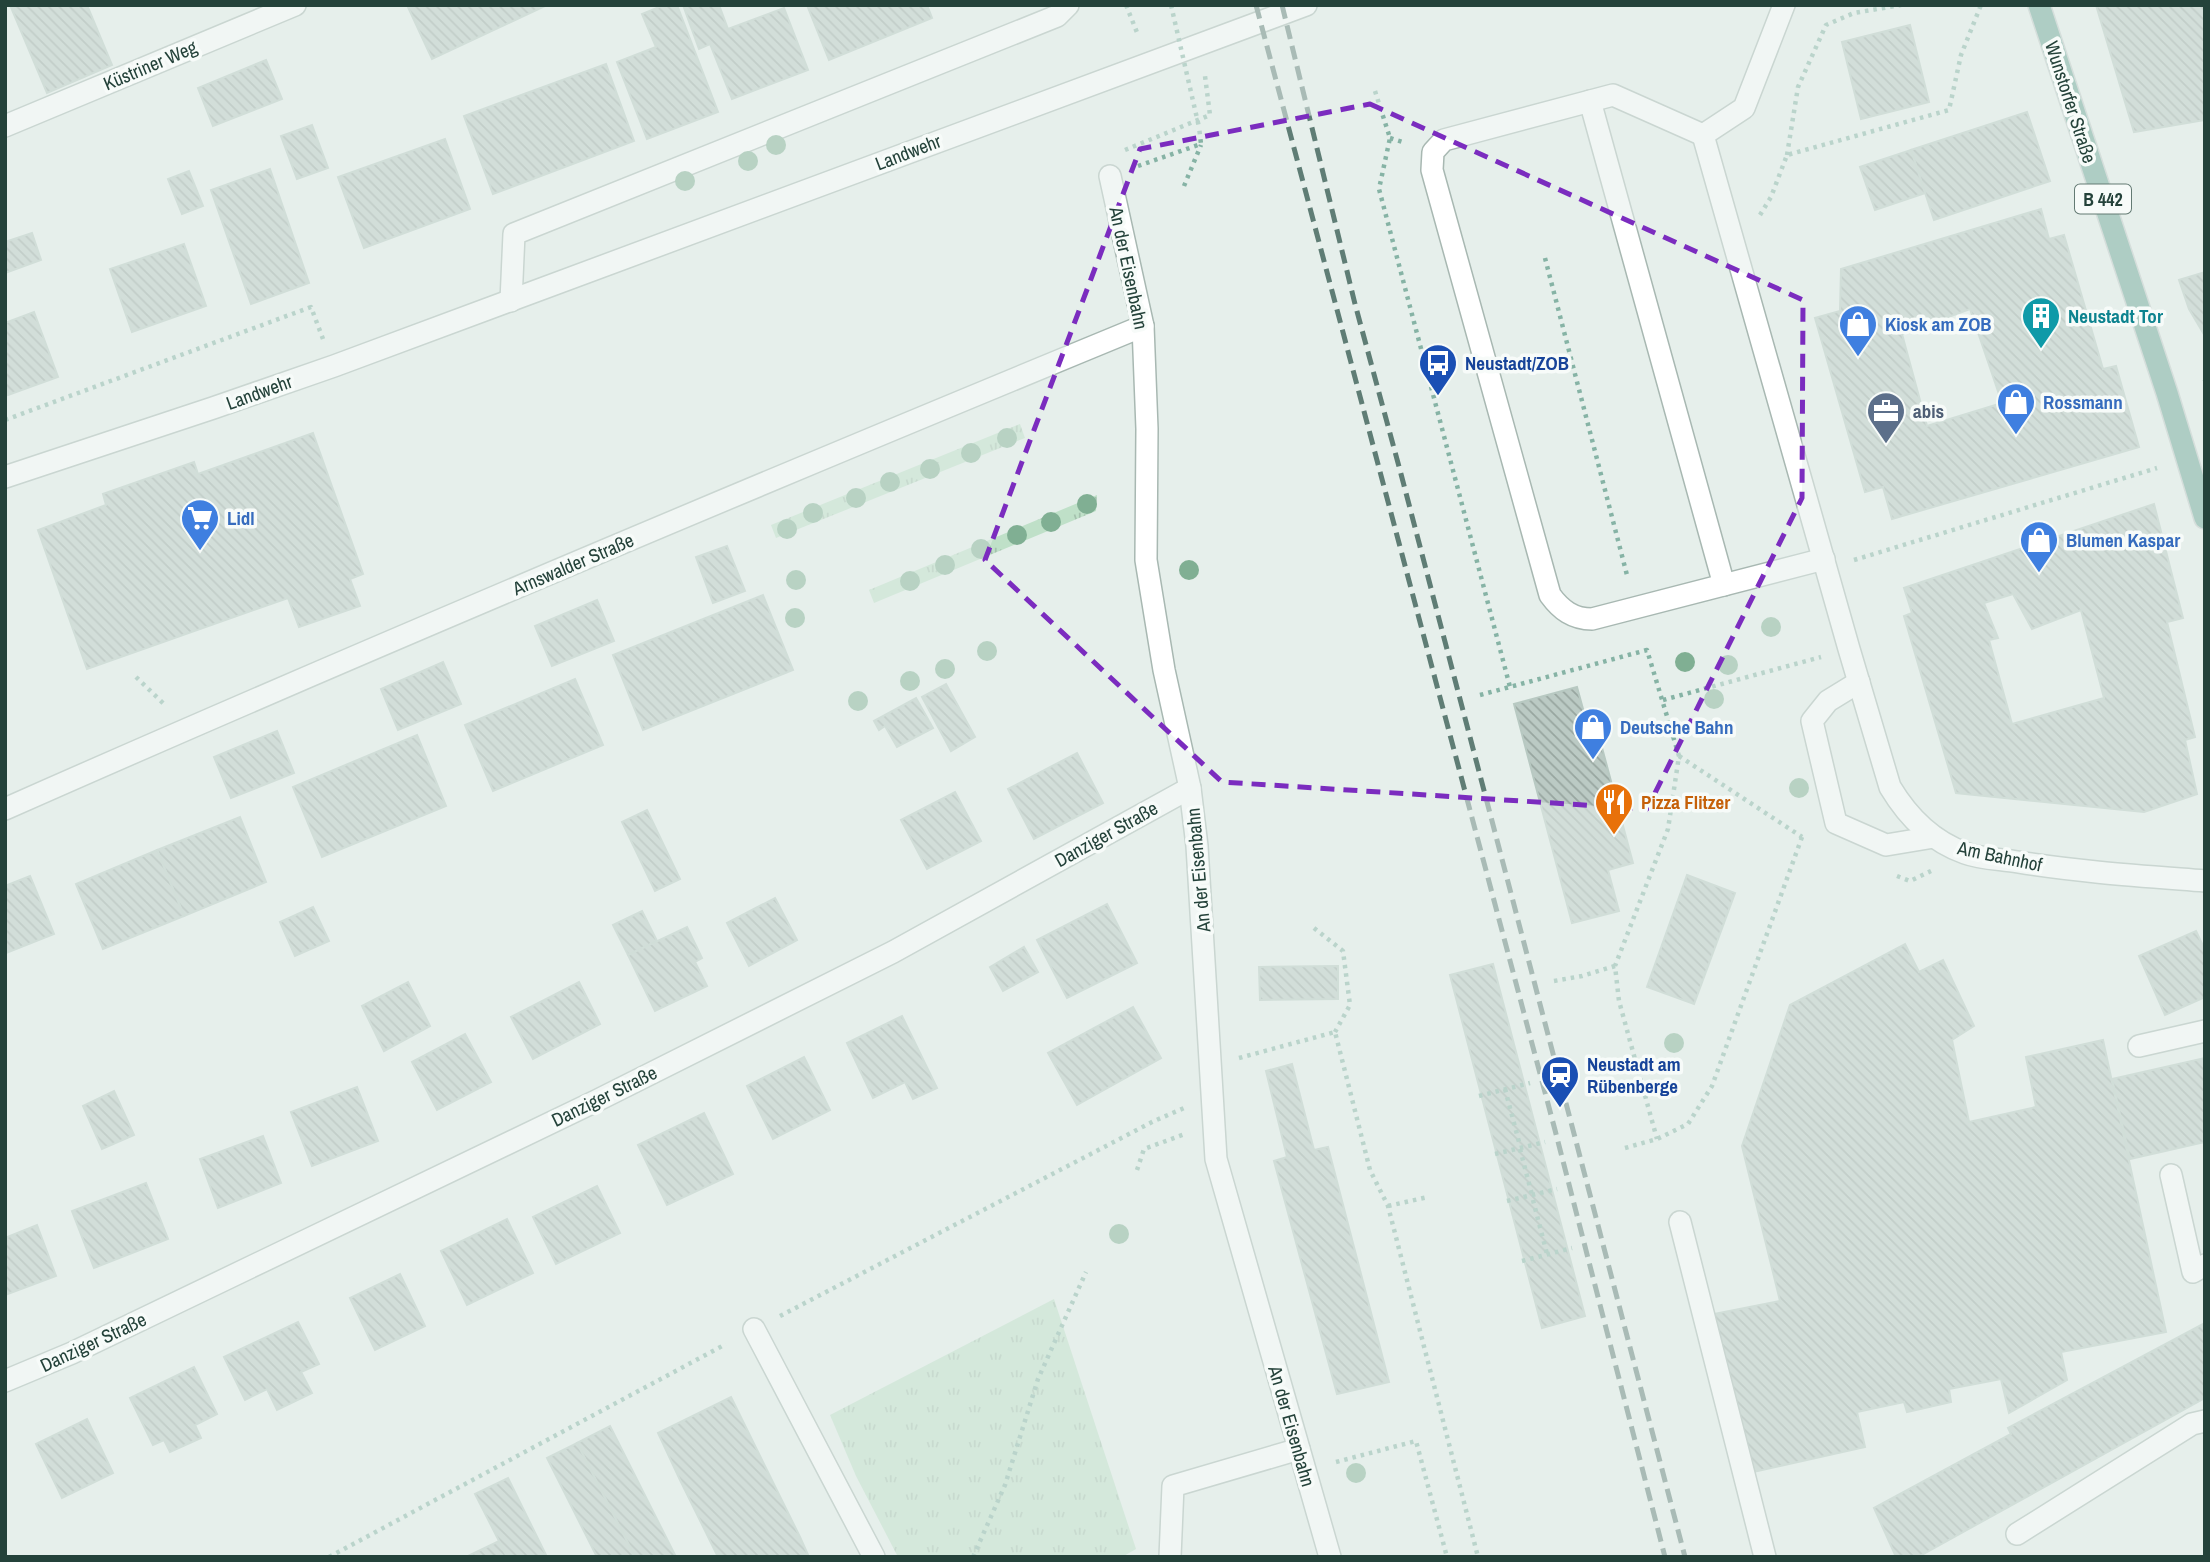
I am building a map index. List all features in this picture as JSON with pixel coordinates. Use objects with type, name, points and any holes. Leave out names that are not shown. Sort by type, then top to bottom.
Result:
[{"type":"main road","name":"Wunstorfer Straße","points":[[2039,5],[2188,458],[2205,518]]},
{"type":"street","name":"Küstriner Weg","points":[[5,126],[295,5]]},
{"type":"street","points":[[511,301],[513,234],[1057,16],[1068,5]]},
{"type":"street","name":"Landwehr","points":[[5,477],[334,366],[1306,5]]},
{"type":"street","points":[[1784,5],[1744,108],[1703,135],[1613,95],[1444,140],[1433,152],[1432,170],[1550,595],[1563,611],[1592,620],[1724,585],[1825,564]]},
{"type":"street","points":[[1590,101],[1724,585]]},
{"type":"street","name":"Am Bahnhof","points":[[1703,135],[1890,787],[1909,817],[1934,837],[1966,854],[2041,866],[2205,881]]},
{"type":"street","name":"An der Eisenbahn","points":[[1110,176],[1143,326],[1147,429],[1146,560],[1164,670],[1190,788],[1197,846],[1216,1159],[1330,1557]]},
{"type":"street","name":"Arnswalder Straße","points":[[5,809],[768,480],[1143,326]]},
{"type":"street","points":[[1859,682],[1828,701],[1812,721],[1836,823],[1886,845],[1934,837]]},
{"type":"street","name":"Danziger Straße","points":[[5,1381],[84,1348],[596,1101],[893,951],[1190,788]]},
{"type":"street","points":[[2140,1046],[2205,1031]]},
{"type":"street","points":[[2171,1175],[2193,1272],[2205,1265]]},
{"type":"street","points":[[1680,1222],[1765,1557]]},
{"type":"street","points":[[754,1329],[874,1557]]},
{"type":"street","points":[[2017,1535],[2192,1424],[2205,1421]]},
{"type":"street","points":[[1170,1557],[1173,1486],[1299,1449]]},
{"type":"path","points":[[1171,5],[1201,144],[1184,186]]},
{"type":"path","points":[[1733,240],[1759,216],[1771,197],[1787,155],[1798,87],[1826,25],[1854,13],[1901,5]]},
{"type":"path","points":[[1787,155],[1949,110],[1961,55],[1981,5]]},
{"type":"path","points":[[1200,44],[1210,115],[1107,158],[1110,176],[1201,144]]},
{"type":"path","points":[[1375,91],[1390,138],[1379,189],[1510,687]]},
{"type":"path","points":[[1545,258],[1635,607],[1679,756],[1668,829],[1615,965],[1619,1001],[1657,1139]]},
{"type":"path","points":[[5,420],[311,307],[334,366]]},
{"type":"path","points":[[1825,564],[2188,458]]},
{"type":"path","points":[[1663,700],[1849,649]]},
{"type":"path","points":[[1479,695],[1647,650]]},
{"type":"path","points":[[1625,1147],[1657,1139],[1688,1124],[1712,1086],[1802,838],[1679,756]]},
{"type":"path","points":[[1314,928],[1343,951],[1350,1005],[1335,1032],[1370,1170],[1388,1206],[1478,1557]]},
{"type":"path","points":[[1554,981],[1582,976],[1615,965]]},
{"type":"path","points":[[1214,1095],[1235,1059],[1335,1032]]},
{"type":"path","points":[[1479,1096],[1530,1083]]},
{"type":"path","points":[[1505,1089],[1519,1142]]},
{"type":"path","points":[[1137,1170],[1144,1149],[1214,1122]]},
{"type":"path","points":[[1494,1154],[1545,1142]]},
{"type":"path","points":[[1520,1149],[1547,1254]]},
{"type":"path","points":[[1507,1201],[1532,1198],[1557,1189]]},
{"type":"path","points":[[1388,1206],[1428,1197]]},
{"type":"path","points":[[1522,1261],[1572,1248]]},
{"type":"path","points":[[974,1557],[1005,1485],[1038,1379],[1086,1272]]},
{"type":"path","points":[[1305,1470],[1416,1441],[1447,1557]]},
{"type":"highlighted area","points":[[1370,104],[1803,300],[1802,498],[1647,809],[1222,782],[985,560],[1140,149]]},
{"type":"green space","points":[[1020,424],[1025,438],[776,538],[771,525]]},
{"type":"green space","points":[[1097,495],[1096,511],[874,603],[869,590]]},
{"type":"green space","points":[[1054,1299],[1136,1549],[1122,1557],[898,1557],[856,1476],[830,1415]]},
{"type":"building","points":[[10,5],[87,5],[112,65],[47,93]]},
{"type":"building","points":[[407,5],[547,5],[432,59]]},
{"type":"building","points":[[664,5],[677,5],[718,112],[647,139],[617,62],[656,47],[642,14]]},
{"type":"building","points":[[683,5],[719,5],[728,29],[784,8],[808,70],[732,99],[710,44],[699,49]]},
{"type":"building","points":[[807,5],[927,5],[932,18],[829,60]]},
{"type":"building","points":[[2096,5],[2205,5],[2205,120],[2134,132]]},
{"type":"building","points":[[1910,25],[1929,102],[1861,119],[1842,42]]},
{"type":"building","points":[[266,60],[282,99],[213,126],[198,88]]},
{"type":"building","points":[[606,64],[634,141],[493,194],[464,116]]},
{"type":"building","points":[[2027,112],[2050,181],[1934,220],[1911,150]]},
{"type":"building","points":[[312,125],[328,168],[297,179],[281,136]]},
{"type":"building","points":[[445,139],[470,209],[364,248],[338,177]]},
{"type":"building","points":[[1911,150],[1925,193],[1875,210],[1860,167]]},
{"type":"building","points":[[270,169],[309,283],[251,304],[211,190]]},
{"type":"building","points":[[189,171],[203,206],[182,214],[168,179]]},
{"type":"building","name":"Neustadt Tor","points":[[2041,209],[2049,239],[2064,235],[2103,369],[2116,366],[2139,447],[1892,519],[1883,487],[1865,492],[1815,318],[1840,311],[1841,269]],"holes":[[[1970,309],[2002,403],[1927,426],[1902,334]]]},
{"type":"building","points":[[32,233],[41,260],[5,273],[5,242]]},
{"type":"building","points":[[184,244],[206,306],[132,332],[110,269]]},
{"type":"building","points":[[2205,272],[2205,336],[2189,309],[2179,280]]},
{"type":"building","points":[[34,312],[58,377],[8,395],[5,389],[5,323]]},
{"type":"building","name":"Lidl","points":[[313,433],[363,574],[350,579],[360,606],[299,627],[288,598],[87,669],[38,530],[106,505],[103,494],[194,462],[198,474]]},
{"type":"building","points":[[2154,504],[2183,618],[2167,622],[2195,737],[2185,740],[2197,794],[2144,812],[1956,793],[1904,616],[1912,613],[1904,588]],"holes":[[[2013,594],[2032,629],[2081,610],[2104,698],[2012,724],[1989,640],[1998,638],[1984,603]]]},
{"type":"building","points":[[727,546],[745,591],[713,603],[696,557]]},
{"type":"building","points":[[763,595],[793,670],[643,730],[613,655]]},
{"type":"building","points":[[597,600],[614,641],[552,666],[535,626]]},
{"type":"building","points":[[443,662],[461,704],[398,730],[381,689]]},
{"type":"building","points":[[575,679],[603,745],[493,791],[465,725]]},
{"type":"building","points":[[946,684],[975,737],[951,751],[922,697]]},
{"type":"building","points":[[1577,687],[1586,720],[1594,718],[1633,863],[1608,870],[1619,911],[1572,923],[1514,704]]},
{"type":"building","points":[[916,698],[933,728],[897,747],[885,726],[879,730],[874,721]]},
{"type":"building","points":[[277,731],[294,773],[231,798],[214,757]]},
{"type":"building","points":[[417,735],[446,806],[322,857],[293,787]]},
{"type":"building","points":[[1077,753],[1103,803],[1034,839],[1008,789]]},
{"type":"building","points":[[955,792],[981,841],[927,869],[901,820]]},
{"type":"building","points":[[647,810],[680,879],[655,891],[622,822]]},
{"type":"building","points":[[240,817],[266,882],[184,916],[157,850]]},
{"type":"building","points":[[157,850],[184,916],[103,949],[76,884]]},
{"type":"building","points":[[1687,875],[1735,893],[1694,1004],[1647,987]]},
{"type":"building","points":[[30,876],[54,934],[6,953],[5,886]]},
{"type":"building","points":[[775,898],[797,940],[749,966],[727,923]]},
{"type":"building","points":[[1107,904],[1137,963],[1067,998],[1037,940]]},
{"type":"building","points":[[313,907],[329,941],[295,956],[280,922]]},
{"type":"building","points":[[642,911],[657,941],[628,955],[613,925]]},
{"type":"building","points":[[687,927],[702,958],[695,962],[707,986],[655,1011],[628,955]]},
{"type":"building","points":[[2196,931],[2205,950],[2205,997],[2165,1015],[2139,956]]},
{"type":"building","points":[[1905,944],[1919,972],[1943,960],[1974,1026],[1952,1040],[1969,1122],[2036,1107],[2026,1057],[2103,1040],[2166,1332],[2061,1352],[2067,1380],[2009,1413],[2001,1379],[1949,1389],[1951,1402],[1907,1412],[1904,1402],[1857,1412],[1865,1447],[1753,1472],[1714,1314],[1780,1301],[1742,1146],[1790,1005]]},
{"type":"building","points":[[1024,947],[1038,972],[1003,991],[990,967]]},
{"type":"building","points":[[1493,964],[1585,1316],[1542,1328],[1450,975]]},
{"type":"building","points":[[1338,966],[1338,999],[1260,1000],[1259,967]]},
{"type":"building","points":[[408,982],[430,1026],[384,1051],[362,1006]]},
{"type":"building","points":[[579,982],[600,1024],[533,1059],[511,1017]]},
{"type":"building","points":[[1133,1007],[1161,1058],[1077,1105],[1048,1053]]},
{"type":"building","points":[[902,1016],[937,1088],[913,1099],[905,1082],[873,1098],[847,1043]]},
{"type":"building","points":[[465,1034],[491,1082],[437,1110],[412,1062]]},
{"type":"building","points":[[804,1057],[830,1110],[773,1139],[747,1086]]},
{"type":"building","points":[[2205,1058],[2205,1142],[2130,1159],[2112,1079]]},
{"type":"building","points":[[1292,1064],[1314,1150],[1328,1147],[1389,1382],[1337,1394],[1274,1161],[1287,1157],[1266,1071]]},
{"type":"building","points":[[357,1087],[378,1141],[312,1166],[291,1112]]},
{"type":"building","points":[[114,1091],[134,1135],[102,1149],[83,1106]]},
{"type":"building","points":[[704,1113],[733,1174],[667,1205],[638,1145]]},
{"type":"building","points":[[263,1136],[281,1183],[218,1208],[200,1159]]},
{"type":"building","points":[[146,1183],[168,1239],[94,1268],[72,1211]]},
{"type":"building","points":[[597,1186],[620,1233],[556,1264],[533,1217]]},
{"type":"building","points":[[507,1219],[533,1273],[467,1305],[441,1251]]},
{"type":"building","points":[[37,1225],[56,1276],[5,1295],[5,1238]]},
{"type":"building","points":[[400,1274],[425,1326],[375,1350],[350,1298]]},
{"type":"building","points":[[298,1322],[319,1364],[301,1372],[312,1393],[277,1410],[267,1389],[245,1400],[224,1357]]},
{"type":"building","points":[[2205,1323],[2205,1398],[1918,1557],[1896,1557],[1874,1508],[2011,1434],[2008,1428]]},
{"type":"building","points":[[194,1367],[217,1414],[195,1425],[201,1438],[170,1452],[164,1440],[153,1445],[130,1398]]},
{"type":"building","points":[[731,1397],[809,1557],[718,1557],[680,1480],[658,1433]]},
{"type":"building","points":[[87,1419],[113,1473],[62,1498],[36,1444]]},
{"type":"building","points":[[610,1426],[676,1557],[635,1557],[577,1443]]},
{"type":"building","points":[[577,1443],[635,1557],[597,1557],[547,1458]]},
{"type":"building","points":[[508,1478],[547,1557],[507,1557],[475,1494]]},
{"type":"building","points":[[499,1541],[507,1557],[466,1557]]},
{"type":"railway","points":[[1256,5],[1555,1130],[1665,1557]]},
{"type":"railway","points":[[1282,5],[1355,304],[1685,1557]]},
{"type":"place","name":"Neustadt Tor","points":[[2041,350]]},
{"type":"place","name":"Kiosk am ZOB","points":[[1858,358]]},
{"type":"place","name":"Neustadt/ZOB","points":[[1438,397]]},
{"type":"place","name":"Rossmann","points":[[2016,436]]},
{"type":"place","name":"abis","points":[[1886,445]]},
{"type":"place","name":"Lidl","points":[[200,552]]},
{"type":"place","name":"Blumen Kaspar","points":[[2039,574]]},
{"type":"place","name":"Deutsche Bahn","points":[[1593,761]]},
{"type":"place","name":"Pizza Flitzer","points":[[1614,836]]},
{"type":"place","name":"Neustadt am Rübenberge","points":[[1560,1109]]}]
